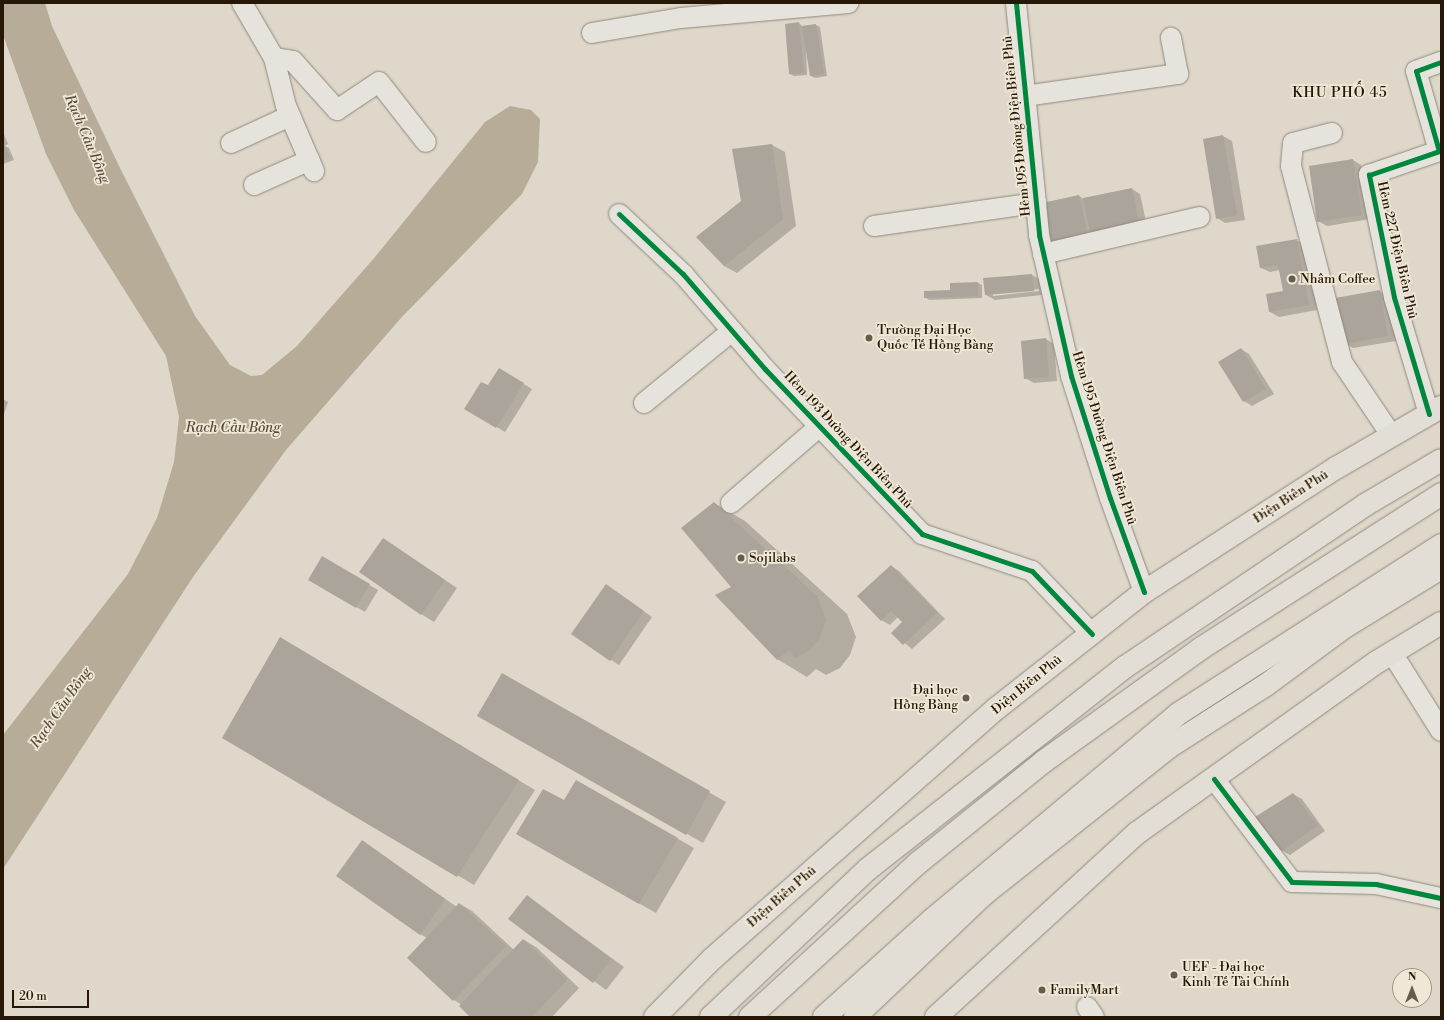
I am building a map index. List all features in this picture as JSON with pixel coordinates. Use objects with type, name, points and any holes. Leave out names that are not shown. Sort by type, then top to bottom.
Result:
[{"type":"main road","name":"Điện Biên Phủ","points":[[655,1017],[712,959],[997,708],[1144,592],[1336,468],[1435,410]]},
{"type":"main road","points":[[711,1017],[868,869],[1125,667],[1365,505],[1441,460]]},
{"type":"main road","points":[[750,1017],[918,863],[1043,762],[1200,649],[1441,494]]},
{"type":"main road","points":[[824,1017],[933,919],[1178,714],[1441,545]]},
{"type":"main road","points":[[855,1017],[984,896],[1169,747],[1266,684],[1346,626],[1441,568]]},
{"type":"main road","points":[[936,1017],[1137,833],[1392,653],[1441,623]]},
{"type":"street","points":[[242,3],[274,58],[290,116],[312,165],[254,186]]},
{"type":"street","points":[[592,33],[680,18],[848,3]]},
{"type":"street","name":"Hẻm 195 Đường Điện Biên Phủ","points":[[1016,3],[1036,202],[1043,254],[1071,376],[1110,498],[1144,592]]},
{"type":"street","points":[[1025,96],[1178,74],[1171,38]]},
{"type":"street","points":[[274,58],[293,61],[337,110],[379,82],[426,142]]},
{"type":"street","name":"Hẻm 227 Điện Biên Phủ","points":[[1435,410],[1394,297],[1369,175],[1438,150],[1416,71],[1441,62]]},
{"type":"street","points":[[231,143],[290,116]]},
{"type":"street","points":[[1332,133],[1293,143],[1291,166],[1342,362],[1392,436]]},
{"type":"street","points":[[874,226],[1036,202]]},
{"type":"street","name":"Hẻm 193 Đường Điện Biên Phủ","points":[[619,214],[683,274],[732,331],[922,534],[1032,571],[1092,634]]},
{"type":"street","points":[[1043,254],[1200,217]]},
{"type":"street","points":[[644,403],[732,331]]},
{"type":"street","points":[[731,503],[820,426]]},
{"type":"street","points":[[1392,653],[1441,731]]},
{"type":"street","points":[[1214,779],[1292,882],[1376,884],[1441,898]]},
{"type":"water","name":"Rạch Cầu Bông","points":[[3,3],[45,3],[52,26],[120,168],[195,316],[230,365],[251,376],[262,375],[297,346],[375,257],[485,122],[510,106],[531,110],[540,119],[538,162],[522,194],[401,318],[286,450],[193,577],[3,869],[3,735],[128,574],[157,518],[174,462],[179,417],[166,356],[74,210],[46,154],[3,35]]},
{"type":"building","points":[[799,22],[804,73],[789,74],[785,24]]},
{"type":"building","points":[[816,24],[824,74],[810,76],[802,26]]},
{"type":"building","points":[[1223,135],[1237,215],[1216,219],[1203,139]]},
{"type":"building","points":[[772,144],[783,219],[724,266],[696,237],[741,201],[732,149]]},
{"type":"building","points":[[5,145],[10,158],[3,161],[3,146]]},
{"type":"building","points":[[1353,159],[1362,215],[1317,222],[1309,166]]},
{"type":"building","points":[[1132,188],[1139,222],[1090,232],[1083,198]]},
{"type":"building","points":[[1079,195],[1088,236],[1049,245],[1042,203]]},
{"type":"building","name":"Nhâm Coffee","points":[[1297,239],[1309,305],[1269,312],[1266,294],[1283,291],[1278,265],[1260,268],[1256,246]]},
{"type":"building","points":[[1032,274],[1034,291],[985,295],[983,278]]},
{"type":"building","points":[[978,282],[978,296],[924,298],[924,291],[950,290],[950,283]]},
{"type":"building","points":[[1380,290],[1388,336],[1343,344],[1335,298]]},
{"type":"building","points":[[1046,338],[1049,377],[1024,379],[1021,341]]},
{"type":"building","points":[[1241,348],[1266,389],[1243,402],[1218,362]]},
{"type":"building","points":[[499,368],[524,383],[496,428],[464,409],[481,382],[488,385]]},
{"type":"building","name":"Sojilabs","points":[[714,502],[817,596],[826,619],[820,638],[809,651],[795,658],[789,650],[777,660],[715,595],[731,587],[681,528]]},
{"type":"building","points":[[383,538],[445,580],[421,615],[359,572]]},
{"type":"building","points":[[322,556],[370,584],[356,608],[308,580]]},
{"type":"building","points":[[891,565],[937,613],[903,645],[891,633],[902,622],[891,611],[881,621],[857,596]]},
{"type":"building","points":[[606,584],[644,611],[610,661],[571,634]]},
{"type":"building","points":[[280,637],[519,780],[457,877],[222,738]]},
{"type":"building","points":[[502,673],[710,791],[686,835],[477,716]]},
{"type":"building","points":[[576,780],[678,838],[639,904],[516,834],[543,789],[564,800]]},
{"type":"building","points":[[1293,793],[1318,826],[1281,851],[1255,817]]},
{"type":"building","points":[[362,840],[445,899],[420,935],[336,876]]},
{"type":"building","points":[[527,895],[611,959],[593,983],[508,919]]},
{"type":"building","points":[[459,903],[506,946],[453,1001],[407,958]]},
{"type":"building","points":[[523,939],[567,980],[532,1017],[470,1017],[459,1006]]},
{"type":"cycle path","points":[[1016,3],[1039,235],[1071,376],[1110,498],[1144,592]]},
{"type":"cycle path","points":[[1429,414],[1394,297],[1369,175],[1439,151],[1416,71],[1441,62]]},
{"type":"cycle path","points":[[619,214],[683,274],[765,369],[922,534],[1032,571],[1092,634]]},
{"type":"cycle path","points":[[1214,779],[1292,882],[1376,884],[1441,898]]},
{"type":"place","name":"Nhâm Coffee","points":[[1292,279]]},
{"type":"place","name":"Trường Đại Học Quốc Tế Hồng Bàng","points":[[869,338]]},
{"type":"place","name":"Sojilabs","points":[[741,558]]},
{"type":"place","name":"Đại học Hồng Bàng","points":[[966,698]]},
{"type":"place","name":"UEF - Đại học Kinh Tế Tài Chính","points":[[1174,975]]},
{"type":"place","name":"FamilyMart","points":[[1042,990]]},
{"type":"district","name":"KHU PHỐ 45","points":[[1340,93]]}]
